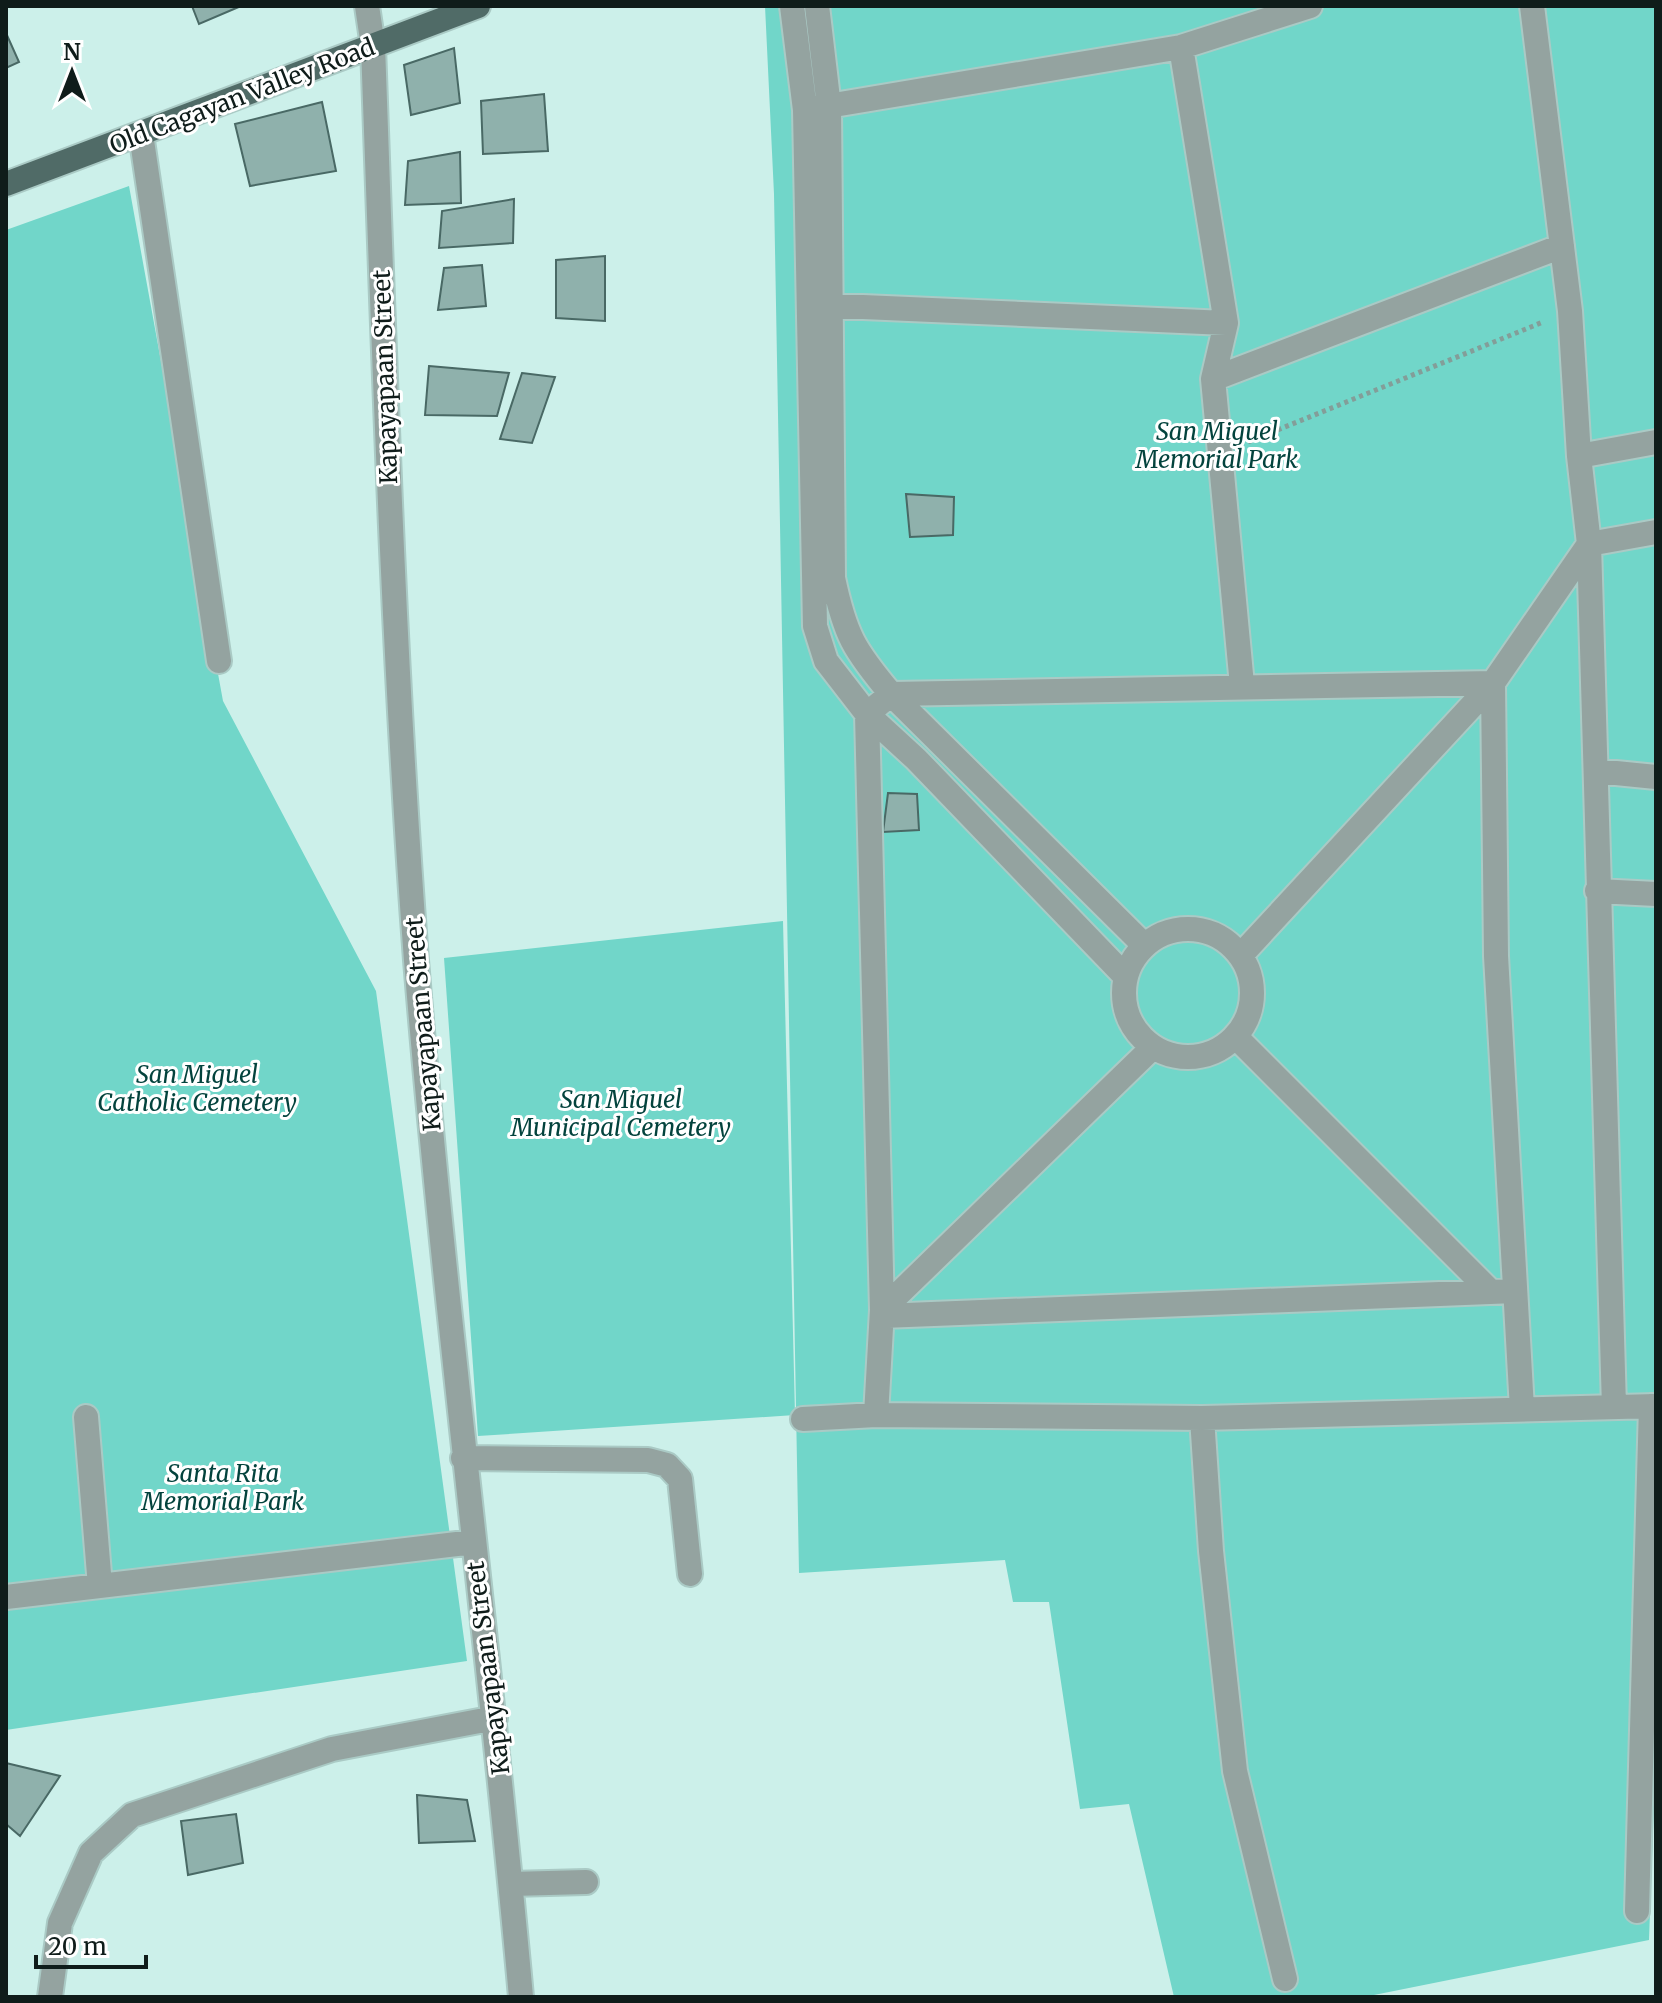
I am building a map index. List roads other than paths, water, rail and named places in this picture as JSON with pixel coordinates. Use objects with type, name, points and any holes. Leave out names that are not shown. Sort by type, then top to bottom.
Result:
[{"type":"main road","name":"Old Cagayan Valley Road","points":[[6,184],[478,6]]},
{"type":"street","name":"Kapayapaan Street","points":[[367,6],[373,46],[388,458],[416,958],[463,1458],[495,1718],[521,1997]]},
{"type":"street","points":[[792,6],[817,108],[833,305],[833,578],[843,626],[856,653],[891,694],[1144,945]]},
{"type":"street","points":[[817,6],[817,108],[807,305],[815,626],[826,661],[867,714],[916,759],[1125,976]]},
{"type":"street","points":[[817,108],[1181,47],[1310,6]]},
{"type":"street","points":[[1532,6],[1570,311],[1579,456],[1589,544],[1614,1407]]},
{"type":"street","points":[[1181,47],[1226,323],[1213,379],[1217,455],[1242,685]]},
{"type":"street","points":[[141,134],[219,661]]},
{"type":"street","points":[[1213,379],[1396,312],[1562,246]]},
{"type":"street","points":[[807,305],[1226,323]]},
{"type":"street","points":[[1579,456],[1656,442]]},
{"type":"street","points":[[1241,955],[1493,683],[1589,544],[1656,532]]},
{"type":"street","points":[[867,714],[891,694],[1242,685],[1493,683]]},
{"type":"street","points":[[1493,683],[1496,956],[1522,1409]]},
{"type":"street","points":[[867,714],[882,1313],[876,1415]]},
{"type":"street","points":[[1596,771],[1656,777]]},
{"type":"street","points":[[1597,891],[1656,894]]},
{"type":"street","points":[[1184,928],[1205,930],[1225,939],[1241,955],[1249,970],[1252,1006],[1236,1037],[1217,1051],[1196,1057],[1173,1056],[1153,1047],[1134,1028],[1124,1003],[1125,976],[1144,945],[1162,933],[1184,928]]},
{"type":"street","points":[[1236,1037],[1490,1291]]},
{"type":"street","points":[[882,1313],[1153,1047]]},
{"type":"street","points":[[882,1313],[1515,1291]]},
{"type":"street","points":[[803,1419],[876,1415],[1202,1418],[1653,1406],[1637,1911]]},
{"type":"street","points":[[86,1417],[100,1586]]},
{"type":"street","points":[[1202,1418],[1211,1551],[1235,1771],[1285,1979]]},
{"type":"street","points":[[463,1458],[648,1460],[667,1465],[680,1479],[690,1574]]},
{"type":"street","points":[[6,1597],[474,1542]]},
{"type":"street","points":[[50,1997],[60,1923],[91,1853],[132,1815],[332,1749],[495,1718]]},
{"type":"street","points":[[511,1884],[586,1882]]},
{"type":"park label","name":"San Miguel Memorial Park","points":[[1217,445]]},
{"type":"park label","name":"San Miguel Catholic Cemetery","points":[[197,1088]]},
{"type":"park label","name":"San Miguel Municipal Cemetery","points":[[621,1113]]},
{"type":"park label","name":"Santa Rita Memorial Park","points":[[223,1487]]}]
